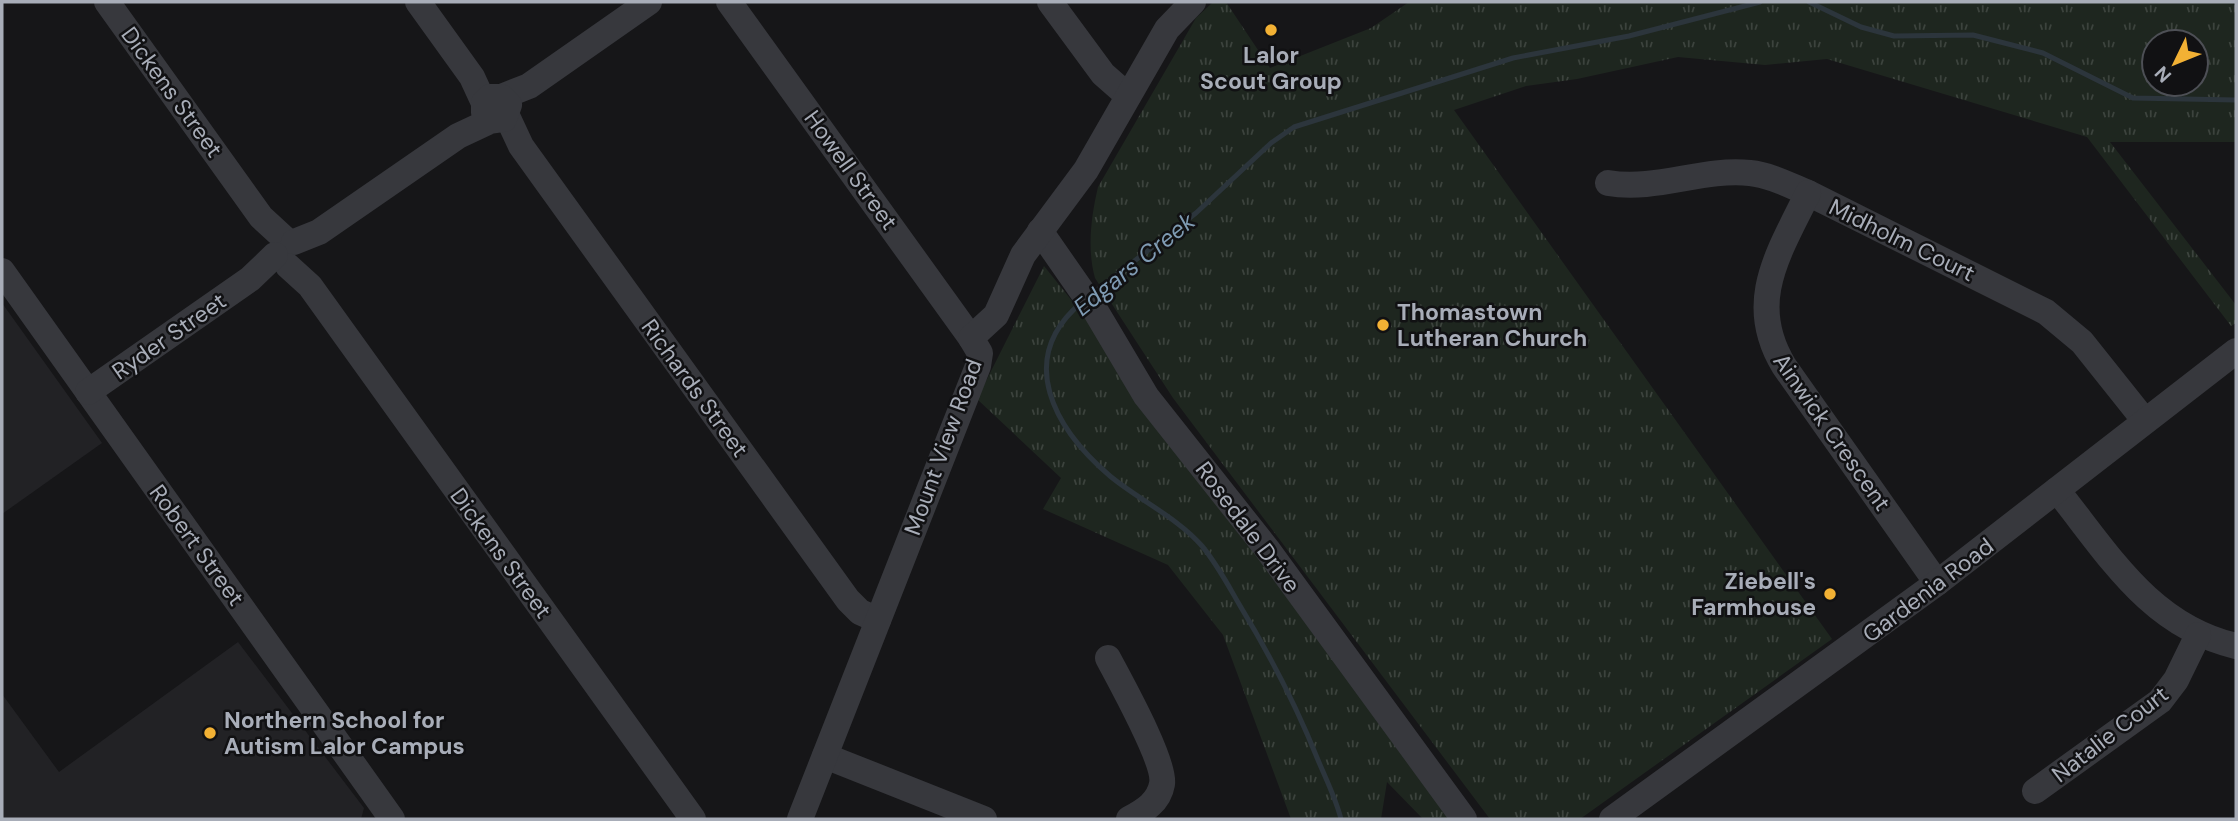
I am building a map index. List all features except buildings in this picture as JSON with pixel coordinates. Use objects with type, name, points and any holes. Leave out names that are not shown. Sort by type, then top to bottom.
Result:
[{"type":"street","name":"Dickens Street","points":[[107,2],[693,819]]},
{"type":"street","name":"Richards Street","points":[[418,2],[848,600],[860,612],[878,620]]},
{"type":"street","name":"Ryder Street","points":[[88,392],[649,2]]},
{"type":"street","name":"Howell Street","points":[[729,2],[971,338]]},
{"type":"street","points":[[1049,2],[1102,74],[1128,96]]},
{"type":"street","name":"Mount View Road","points":[[800,819],[978,366],[980,353],[971,338],[996,315],[1023,255],[1086,170],[1167,29],[1193,2]]},
{"type":"street","name":"Midholm Court","points":[[1608,183],[1632,187],[1735,172],[1773,179],[1808,193],[2056,319],[2082,342],[2145,421]]},
{"type":"street","name":"Ainwick Crescent","points":[[1808,193],[1769,276],[1765,317],[1770,337],[1784,366],[1937,583]]},
{"type":"street","name":"Rosedale Drive","points":[[1040,231],[1095,310],[1146,396],[1252,530],[1464,819]]},
{"type":"street","name":"Robert Street","points":[[2,271],[392,819]]},
{"type":"street","name":"Gardenia Road","points":[[1612,819],[1937,583],[2236,351]]},
{"type":"street","points":[[2057,490],[2144,597],[2179,625],[2198,635],[2236,646]]},
{"type":"street","name":"Natalie Court","points":[[2035,791],[2160,701],[2176,680],[2198,635]]},
{"type":"street","points":[[1108,658],[1162,772],[1159,794],[1143,811],[1129,819]]},
{"type":"street","points":[[825,757],[984,819]]},
{"type":"shaded area","points":[[2,303],[102,443],[2,514]]},
{"type":"shaded area","name":"Northern School for Autism Lalor Campus","points":[[238,642],[364,808],[361,819],[2,819],[2,694],[59,772]]},
{"type":"green space","points":[[1213,2],[1226,2],[1270,68],[1371,28],[1409,2],[2236,2],[2236,142],[2110,142],[2236,305],[2236,323],[2231,326],[2087,137],[1827,59],[1765,65],[1678,57],[1577,79],[1526,86],[1454,110],[1832,639],[1580,819],[1490,819],[1173,398],[1095,278],[1091,233],[1098,187],[1196,18]]},
{"type":"green space","points":[[1044,266],[1089,322],[1457,819],[1423,819],[1387,782],[1381,819],[1291,819],[1223,635],[1168,565],[1043,509],[1061,478],[977,399]]},
{"type":"waterway","name":"Edgars Creek","points":[[1092,294],[1196,213],[1271,143],[1294,127],[1513,58],[1629,36],[1760,2]]},
{"type":"waterway","name":"Edgars Creek","points":[[1809,2],[1861,27],[1894,36],[1973,35],[2043,53],[2133,98],[2236,100]]},
{"type":"waterway","name":"Edgars Creek","points":[[1082,302],[1061,324],[1050,347],[1046,370],[1050,393],[1059,415],[1073,437],[1110,476],[1182,527],[1213,560],[1292,700],[1331,789],[1341,819]]},
{"type":"place","name":"Lalor Scout Group","points":[[1271,30]]},
{"type":"place","name":"Thomastown Lutheran Church","points":[[1383,325]]},
{"type":"place","name":"Ziebell's Farmhouse","points":[[1830,594]]},
{"type":"place","name":"Northern School for Autism Lalor Campus","points":[[210,733]]}]
